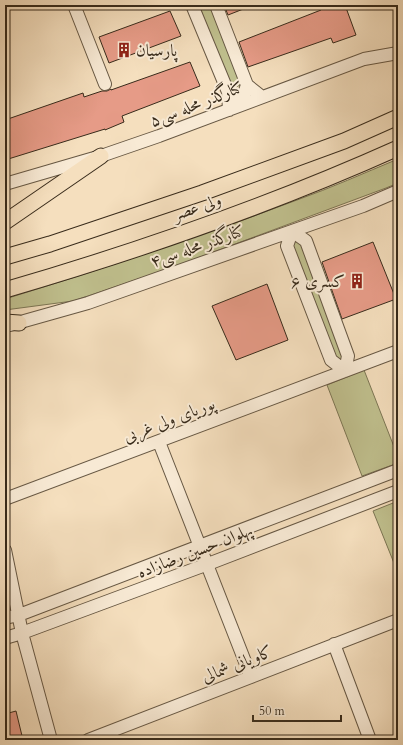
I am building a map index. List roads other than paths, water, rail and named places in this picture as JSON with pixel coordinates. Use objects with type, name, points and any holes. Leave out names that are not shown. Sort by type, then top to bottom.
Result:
[{"type":"main road","name":"ولی عصر","points":[[5,257],[50,244],[202,193],[344,141],[398,117]]},
{"type":"main road","name":"ولی عصر","points":[[5,290],[61,274],[218,221],[356,167],[398,148]]},
{"type":"main road","points":[[5,222],[101,156]]},
{"type":"street","points":[[74,5],[105,84]]},
{"type":"street","points":[[192,5],[228,92],[229,110]]},
{"type":"street","points":[[216,5],[247,85],[262,97]]},
{"type":"street","name":"کنارگذر محله سی۵","points":[[5,184],[101,156],[364,59],[398,53]]},
{"type":"street","points":[[228,92],[237,97],[244,94],[247,85]]},
{"type":"street","name":"کنارگذر محله سی۴","points":[[10,324],[88,303],[363,206],[398,190]]},
{"type":"street","points":[[292,230],[306,241],[348,356],[345,372],[331,360],[287,246],[292,230]]},
{"type":"street","name":"پوریای ولی غربی","points":[[5,500],[398,351]]},
{"type":"street","points":[[159,442],[208,564],[250,676]]},
{"type":"street","name":"پهلوان حسین رضازاده","points":[[5,618],[19,615],[393,472]]},
{"type":"street","points":[[353,487],[360,506]]},
{"type":"street","name":"پهلوان حسین رضازاده","points":[[5,638],[208,564],[397,491]]},
{"type":"street","points":[[5,550],[22,633],[51,740]]},
{"type":"street","name":"کاویانی شمالی","points":[[88,740],[250,676],[398,620]]},
{"type":"street","points":[[334,644],[370,740]]},
{"type":"place","name":"پارسیان","points":[[124,50]]},
{"type":"place","name":"کسری ۶","points":[[357,281]]}]
